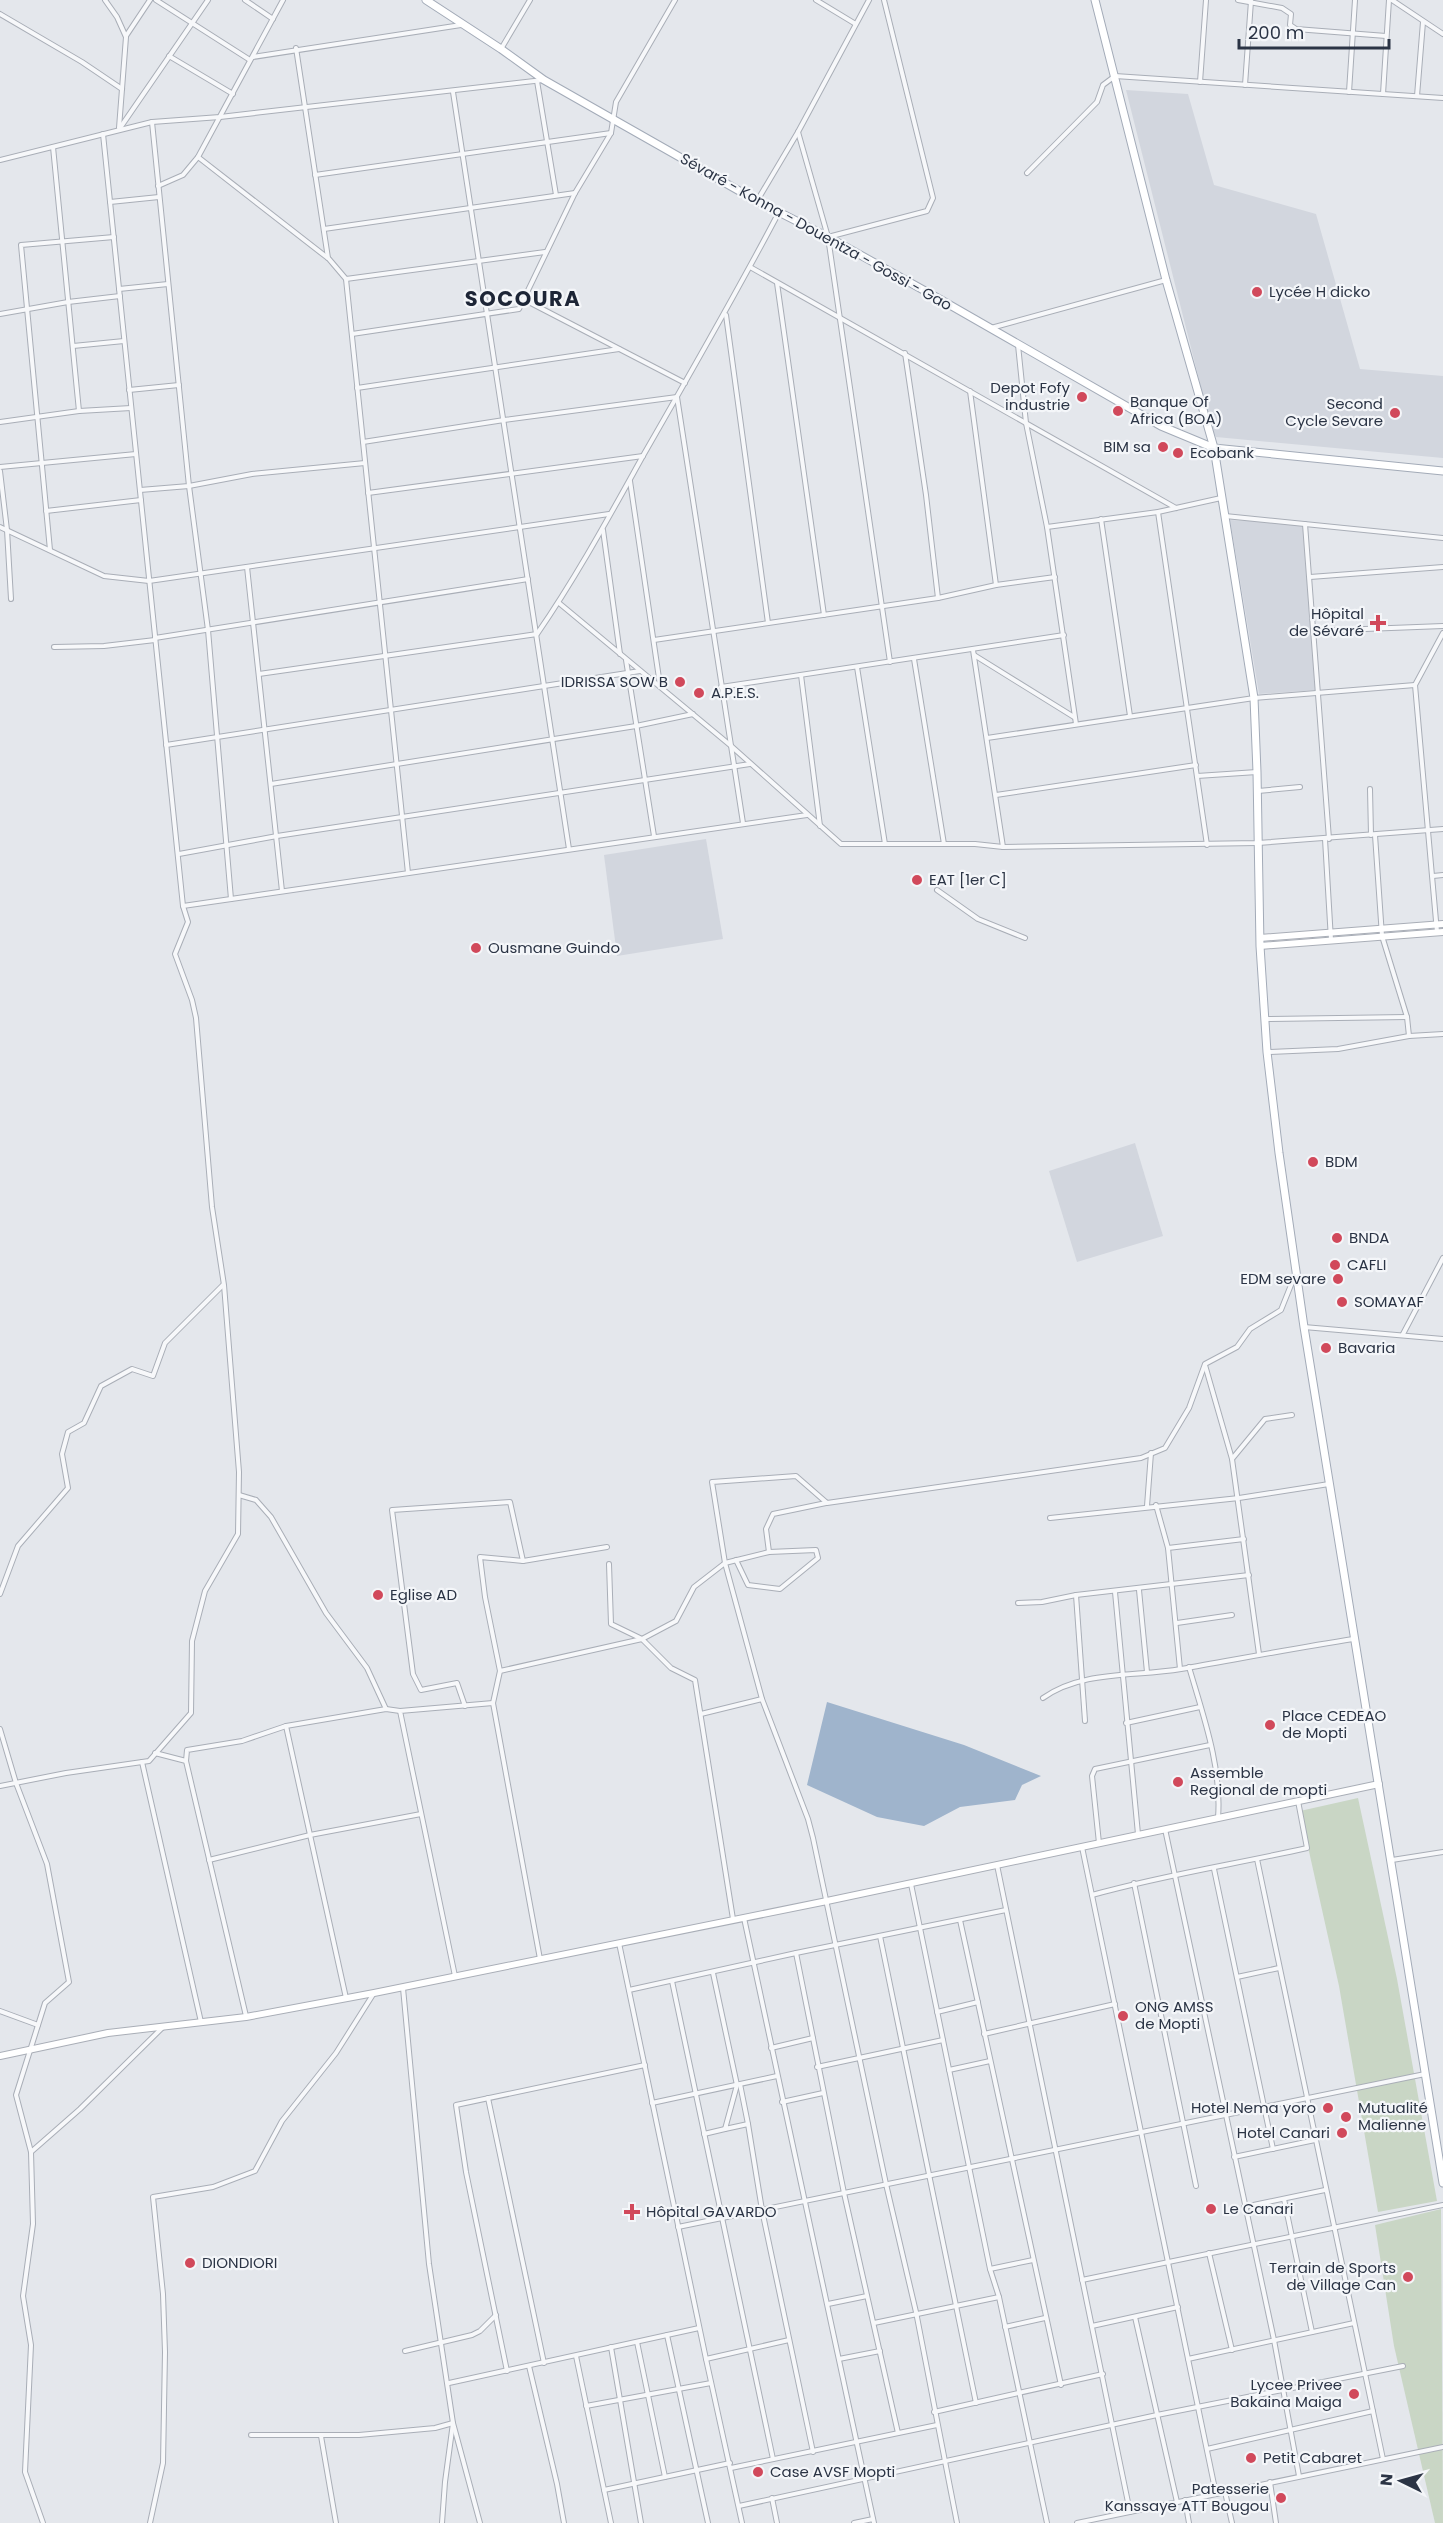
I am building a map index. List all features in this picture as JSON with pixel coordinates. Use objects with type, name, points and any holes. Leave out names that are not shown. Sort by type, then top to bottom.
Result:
[{"type":"main road","name":"Sévaré - Konna - Douentza - Gossi - Gao","points":[[426,0],[501,49],[540,81],[757,201],[828,237],[1161,426],[1214,448],[1443,471]]},
{"type":"main road","points":[[1095,0],[1166,280],[1214,448],[1225,515],[1254,698],[1260,946],[1267,1052],[1304,1327],[1443,2182]]},
{"type":"street","points":[[105,0],[117,17],[126,37]]},
{"type":"street","points":[[119,129],[126,37],[150,0]]},
{"type":"street","points":[[156,0],[191,24],[251,58],[296,48],[462,25]]},
{"type":"street","points":[[119,129],[207,0]]},
{"type":"street","points":[[244,0],[273,19]]},
{"type":"street","points":[[158,186],[183,175],[198,157],[283,0]]},
{"type":"street","points":[[501,49],[530,0]]},
{"type":"street","points":[[352,334],[519,309],[575,193],[611,133],[616,102],[675,0]]},
{"type":"street","points":[[816,0],[854,23]]},
{"type":"street","points":[[757,201],[798,132],[868,0]]},
{"type":"street","points":[[828,237],[927,211],[933,198],[884,0]]},
{"type":"street","points":[[1200,82],[1206,0]]},
{"type":"street","points":[[1238,0],[1251,0],[1282,8],[1291,14],[1290,25],[1296,29],[1386,36]]},
{"type":"street","points":[[1245,85],[1251,0]]},
{"type":"street","points":[[1349,92],[1355,0]]},
{"type":"street","points":[[1383,94],[1390,0],[1443,34]]},
{"type":"street","points":[[0,14],[82,62],[122,89]]},
{"type":"street","points":[[1417,96],[1423,22]]},
{"type":"street","points":[[296,48],[328,259]]},
{"type":"street","points":[[170,56],[233,94]]},
{"type":"street","points":[[1027,173],[1098,102],[1103,85],[1115,76],[1443,98]]},
{"type":"street","points":[[0,160],[152,122],[220,117],[540,81],[556,195]]},
{"type":"street","points":[[453,92],[489,314],[569,849]]},
{"type":"street","points":[[152,122],[189,486],[202,573],[231,899]]},
{"type":"street","points":[[798,132],[828,237],[890,662]]},
{"type":"street","points":[[315,175],[611,133]]},
{"type":"street","points":[[0,1786],[66,1773],[149,1761],[191,1713],[192,1641],[205,1591],[237,1534],[239,1472],[224,1285],[212,1207],[196,1018],[192,1000],[175,954],[188,922],[183,906],[103,134]]},
{"type":"street","points":[[53,147],[79,411]]},
{"type":"street","points":[[198,157],[328,259],[346,279],[408,873]]},
{"type":"street","points":[[324,229],[575,193]]},
{"type":"street","points":[[110,202],[159,197]]},
{"type":"street","points":[[259,674],[537,634],[559,603],[603,529],[726,314],[780,212]]},
{"type":"street","points":[[50,550],[40,464],[21,245],[114,237]]},
{"type":"street","points":[[346,279],[546,252]]},
{"type":"street","points":[[750,267],[839,315],[870,335],[1176,508]]},
{"type":"street","points":[[990,328],[1166,280]]},
{"type":"street","points":[[777,282],[824,615]]},
{"type":"street","points":[[119,289],[168,284]]},
{"type":"street","points":[[0,314],[120,296]]},
{"type":"street","points":[[523,299],[686,383]]},
{"type":"street","points":[[726,314],[768,623]]},
{"type":"street","points":[[73,346],[124,341]]},
{"type":"street","points":[[1018,344],[1026,423],[1047,527],[1076,724]]},
{"type":"street","points":[[357,388],[619,350]]},
{"type":"street","points":[[905,353],[926,495],[938,598]]},
{"type":"street","points":[[129,390],[179,385]]},
{"type":"street","points":[[970,391],[996,585]]},
{"type":"street","points":[[363,442],[677,397]]},
{"type":"street","points":[[677,397],[743,823]]},
{"type":"street","points":[[0,422],[79,411],[131,408]]},
{"type":"street","points":[[11,599],[7,530],[0,469],[136,454]]},
{"type":"street","points":[[368,493],[512,476],[643,456]]},
{"type":"street","points":[[140,490],[189,486],[252,474],[365,463]]},
{"type":"street","points":[[630,480],[660,686]]},
{"type":"street","points":[[1047,527],[1158,512],[1222,498]]},
{"type":"street","points":[[46,511],[141,500]]},
{"type":"street","points":[[1158,512],[1207,845]]},
{"type":"street","points":[[0,527],[104,576],[149,581],[610,514]]},
{"type":"street","points":[[1225,515],[1443,538]]},
{"type":"street","points":[[1101,519],[1130,716]]},
{"type":"street","points":[[1305,524],[1318,693],[1331,936]]},
{"type":"street","points":[[603,529],[620,654]]},
{"type":"street","points":[[247,567],[282,891]]},
{"type":"street","points":[[1310,577],[1443,567]]},
{"type":"street","points":[[654,640],[938,598],[996,585],[1055,577]]},
{"type":"street","points":[[54,647],[104,646],[155,639],[528,579]]},
{"type":"street","points":[[559,603],[730,745],[841,844],[944,844],[1003,847],[1207,845],[1327,839],[1443,829]]},
{"type":"street","points":[[1313,631],[1443,626]]},
{"type":"street","points":[[1260,938],[1331,936],[1440,928],[1415,685],[1443,633]]},
{"type":"street","points":[[721,687],[974,652],[1064,634]]},
{"type":"street","points":[[974,652],[1075,717]]},
{"type":"street","points":[[974,652],[1003,847]]},
{"type":"street","points":[[914,659],[944,844]]},
{"type":"street","points":[[626,660],[654,836]]},
{"type":"street","points":[[857,667],[885,844]]},
{"type":"street","points":[[166,745],[641,671]]},
{"type":"street","points":[[801,675],[820,825]]},
{"type":"street","points":[[987,738],[1254,698],[1415,685]]},
{"type":"street","points":[[271,784],[636,726],[693,714]]},
{"type":"street","points":[[178,854],[225,844],[750,764]]},
{"type":"street","points":[[996,795],[1196,765]]},
{"type":"street","points":[[1197,776],[1257,772]]},
{"type":"street","points":[[1258,791],[1300,786]]},
{"type":"street","points":[[1370,789],[1382,933],[1407,1017],[1408,1036]]},
{"type":"street","points":[[183,906],[807,815]]},
{"type":"street","points":[[1433,876],[1443,875]]},
{"type":"street","points":[[937,890],[978,919],[1025,938]]},
{"type":"street","points":[[1260,946],[1331,936]]},
{"type":"street","points":[[1265,1019],[1407,1017]]},
{"type":"street","points":[[1267,1052],[1338,1049],[1408,1036],[1443,1034]]},
{"type":"street","points":[[1403,1334],[1443,1258]]},
{"type":"street","points":[[769,1552],[766,1529],[773,1514],[827,1503],[1140,1458],[1165,1448],[1189,1408],[1205,1364],[1237,1347],[1251,1329],[1281,1310],[1296,1272]]},
{"type":"street","points":[[0,1594],[18,1546],[68,1488],[62,1454],[68,1432],[84,1423],[100,1386],[132,1369],[153,1377],[165,1343],[224,1285]]},
{"type":"street","points":[[1304,1327],[1443,1339]]},
{"type":"street","points":[[1205,1364],[1232,1460],[1259,1654]]},
{"type":"street","points":[[1232,1460],[1265,1419],[1292,1415]]},
{"type":"street","points":[[1147,1506],[1151,1453]]},
{"type":"street","points":[[827,1503],[796,1476],[712,1482],[725,1563],[762,1699],[808,1819],[837,1944],[886,2184],[916,2312],[957,2523]]},
{"type":"street","points":[[1050,1518],[1239,1498],[1329,1484]]},
{"type":"street","points":[[239,1495],[256,1500],[271,1517],[326,1613],[367,1668],[386,1709]]},
{"type":"street","points":[[465,1706],[457,1683],[421,1690],[412,1674],[392,1510],[510,1502],[523,1561]]},
{"type":"street","points":[[1156,1505],[1168,1548],[1180,1669]]},
{"type":"street","points":[[1168,1548],[1244,1539]]},
{"type":"street","points":[[540,1959],[493,1703],[500,1671],[484,1597],[480,1557],[523,1561],[607,1547]]},
{"type":"street","points":[[500,1671],[642,1639],[676,1621],[694,1587],[725,1563],[736,1560],[769,1552],[816,1550],[818,1558],[780,1589],[748,1585],[736,1560]]},
{"type":"street","points":[[609,1564],[611,1624],[642,1639],[671,1668],[695,1680],[733,1919]]},
{"type":"street","points":[[1018,1603],[1042,1602],[1076,1595],[1172,1586],[1249,1575]]},
{"type":"street","points":[[1139,1589],[1147,1672]]},
{"type":"street","points":[[1114,1592],[1138,1834]]},
{"type":"street","points":[[1076,1595],[1085,1721]]},
{"type":"street","points":[[1177,1623],[1232,1615]]},
{"type":"street","points":[[1043,1698],[1057,1688],[1082,1682],[1180,1669],[1353,1639]]},
{"type":"street","points":[[1190,1667],[1210,1745],[1219,1799],[1218,1818]]},
{"type":"street","points":[[701,1714],[762,1699]]},
{"type":"street","points":[[246,2017],[186,1761],[187,1750],[242,1741],[286,1726],[386,1709],[400,1711],[493,1703]]},
{"type":"street","points":[[1126,1723],[1200,1707]]},
{"type":"street","points":[[400,1711],[455,1976]]},
{"type":"street","points":[[286,1726],[346,1998]]},
{"type":"street","points":[[0,1729],[16,1783],[47,1864],[69,1982],[45,2003],[16,2095],[31,2152],[33,2224],[23,2296],[31,2345],[25,2472],[43,2523]]},
{"type":"street","points":[[1099,1843],[1093,1773],[1098,1767],[1210,1745]]},
{"type":"street","points":[[155,1754],[186,1761]]},
{"type":"street","points":[[142,1762],[201,2023]]},
{"type":"street","points":[[0,2056],[108,2033],[246,2017],[375,1993],[827,1901],[1379,1784]]},
{"type":"street","points":[[1092,1895],[1134,1883],[1214,1869],[1307,1848],[1299,1801]]},
{"type":"street","points":[[209,1860],[310,1835],[421,1814]]},
{"type":"street","points":[[1165,1829],[1274,2340],[1299,2476]]},
{"type":"street","points":[[1082,1846],[1216,2493]]},
{"type":"street","points":[[1392,1860],[1443,1852]]},
{"type":"street","points":[[1257,1859],[1383,2459]]},
{"type":"street","points":[[996,1865],[1130,2512]]},
{"type":"street","points":[[1214,1869],[1273,2149]]},
{"type":"street","points":[[910,1883],[990,2270],[999,2297],[1047,2523]]},
{"type":"street","points":[[1134,1883],[1196,2186]]},
{"type":"street","points":[[629,1990],[837,1944],[1006,1910]]},
{"type":"street","points":[[743,1917],[873,2521],[854,2523]]},
{"type":"street","points":[[960,1920],[1061,2385]]},
{"type":"street","points":[[880,1936],[976,2403]]},
{"type":"street","points":[[619,1942],[742,2523]]},
{"type":"street","points":[[796,1953],[817,2067],[898,2433]]},
{"type":"street","points":[[1237,1977],[1279,1968]]},
{"type":"street","points":[[713,1973],[748,2124],[762,2210],[813,2452]]},
{"type":"street","points":[[672,1982],[773,2460]]},
{"type":"street","points":[[403,1987],[429,2264],[443,2344],[453,2423],[480,2523]]},
{"type":"street","points":[[150,2523],[163,2463],[165,2352],[163,2294],[153,2197],[213,2187],[255,2171],[282,2121],[336,2053],[375,1993]]},
{"type":"street","points":[[937,2012],[978,2002]]},
{"type":"street","points":[[984,2034],[1115,2004]]},
{"type":"street","points":[[0,2011],[38,2025]]},
{"type":"street","points":[[31,2152],[80,2109],[163,2027]]},
{"type":"street","points":[[771,2048],[813,2038]]},
{"type":"street","points":[[817,2067],[943,2040]]},
{"type":"street","points":[[949,2070],[990,2061]]},
{"type":"street","points":[[507,2371],[466,2172],[456,2105],[645,2065]]},
{"type":"street","points":[[678,2227],[1426,2073]]},
{"type":"street","points":[[652,2103],[777,2076]]},
{"type":"street","points":[[725,2129],[738,2084]]},
{"type":"street","points":[[782,2102],[823,2093]]},
{"type":"street","points":[[488,2098],[544,2362]]},
{"type":"street","points":[[704,2134],[748,2124]]},
{"type":"street","points":[[1234,2157],[1315,2140]]},
{"type":"street","points":[[1244,2207],[1325,2190]]},
{"type":"street","points":[[1284,2199],[1312,2332]]},
{"type":"street","points":[[1082,2280],[1168,2260],[1443,2205]]},
{"type":"street","points":[[1209,2253],[1232,2350]]},
{"type":"street","points":[[990,2270],[1033,2260]]},
{"type":"street","points":[[828,2304],[867,2296]]},
{"type":"street","points":[[873,2323],[916,2312],[999,2297]]},
{"type":"street","points":[[1092,2326],[1178,2307]]},
{"type":"street","points":[[405,2351],[443,2344],[480,2331],[497,2314]]},
{"type":"street","points":[[1135,2317],[1177,2502]]},
{"type":"street","points":[[1005,2327],[1045,2318]]},
{"type":"street","points":[[1188,2360],[1354,2323]]},
{"type":"street","points":[[449,2384],[699,2328]]},
{"type":"street","points":[[667,2336],[708,2523]]},
{"type":"street","points":[[706,2359],[789,2340]]},
{"type":"street","points":[[637,2342],[665,2477]]},
{"type":"street","points":[[611,2347],[641,2523]]},
{"type":"street","points":[[839,2359],[880,2351]]},
{"type":"street","points":[[576,2356],[611,2523]]},
{"type":"street","points":[[529,2366],[564,2523]]},
{"type":"street","points":[[739,2506],[1112,2427],[1157,2415],[1198,2409],[1403,2366]]},
{"type":"street","points":[[934,2412],[1103,2374]]},
{"type":"street","points":[[586,2406],[711,2383]]},
{"type":"street","points":[[1206,2449],[1373,2411]]},
{"type":"street","points":[[251,2435],[321,2436],[435,2428],[453,2423]]},
{"type":"street","points":[[442,2523],[453,2423]]},
{"type":"street","points":[[604,2490],[697,2470],[773,2460],[937,2425]]},
{"type":"street","points":[[321,2436],[336,2523]]},
{"type":"street","points":[[1077,2523],[1443,2447]]},
{"type":"street","points":[[1270,2482],[1276,2523]]},
{"type":"street","points":[[1225,2492],[1232,2523]]},
{"type":"street","points":[[772,2498],[777,2523]]},
{"type":"street","points":[[1185,2500],[1190,2523]]},
{"type":"shaded area","name":"Lycée H dicko","points":[[1126,90],[1188,94],[1214,185],[1316,214],[1360,369],[1443,376],[1443,458],[1216,437],[1211,427]]},
{"type":"shaded area","points":[[1230,520],[1303,524],[1318,690],[1259,694]]},
{"type":"shaded area","points":[[706,839],[723,939],[617,956],[604,855]]},
{"type":"shaded area","points":[[1135,1143],[1163,1236],[1077,1262],[1049,1171]]},
{"type":"green space","points":[[1358,1798],[1397,1979],[1437,2201],[1378,2212],[1339,1986],[1300,1811]]},
{"type":"green space","points":[[1441,2209],[1443,2523],[1435,2523],[1394,2346],[1375,2225]]},
{"type":"water","points":[[827,1702],[964,1745],[1041,1776],[1022,1785],[1015,1800],[960,1807],[924,1826],[877,1817],[807,1785]]},
{"type":"place","name":"Lycée H dicko","points":[[1257,292]]},
{"type":"place","name":"Depot Fofy industrie","points":[[1082,397]]},
{"type":"place","name":"Banque Of Africa (BOA)","points":[[1118,411]]},
{"type":"place","name":"Second Cycle Sevare","points":[[1395,413]]},
{"type":"place","name":"BIM sa","points":[[1163,447]]},
{"type":"place","name":"Ecobank","points":[[1178,453]]},
{"type":"place","name":"Hôpital de Sévaré","points":[[1378,623]]},
{"type":"place","name":"IDRISSA SOW B","points":[[680,682]]},
{"type":"place","name":"A.P.E.S.","points":[[699,693]]},
{"type":"place","name":"EAT [1er C]","points":[[917,880]]},
{"type":"place","name":"Ousmane Guindo","points":[[476,948]]},
{"type":"place","name":"BDM","points":[[1313,1162]]},
{"type":"place","name":"BNDA","points":[[1337,1238]]},
{"type":"place","name":"CAFLI","points":[[1335,1265]]},
{"type":"place","name":"EDM sevare","points":[[1338,1279]]},
{"type":"place","name":"SOMAYAF","points":[[1342,1302]]},
{"type":"place","name":"Bavaria","points":[[1326,1348]]},
{"type":"place","name":"Eglise AD","points":[[378,1595]]},
{"type":"place","name":"Place CEDEAO de Mopti","points":[[1270,1725]]},
{"type":"place","name":"Assemble Regional de mopti","points":[[1178,1782]]},
{"type":"place","name":"ONG AMSS de Mopti","points":[[1123,2016]]},
{"type":"place","name":"Hotel Nema yoro","points":[[1328,2108]]},
{"type":"place","name":"Mutualité Malienne","points":[[1346,2117]]},
{"type":"place","name":"Hotel Canari","points":[[1342,2133]]},
{"type":"place","name":"Le Canari","points":[[1211,2209]]},
{"type":"place","name":"Hôpital GAVARDO","points":[[632,2212]]},
{"type":"place","name":"DIONDIORI","points":[[190,2263]]},
{"type":"place","name":"Terrain de Sports de Village Can","points":[[1408,2277]]},
{"type":"place","name":"Lycee Privee Bakaina Maiga","points":[[1354,2394]]},
{"type":"place","name":"Petit Cabaret","points":[[1251,2458]]},
{"type":"place","name":"Case AVSF Mopti","points":[[758,2472]]},
{"type":"place","name":"Patesserie Kanssaye ATT Bougou","points":[[1281,2498]]},
{"type":"district","name":"SOCOURA","points":[[523,299]]}]
